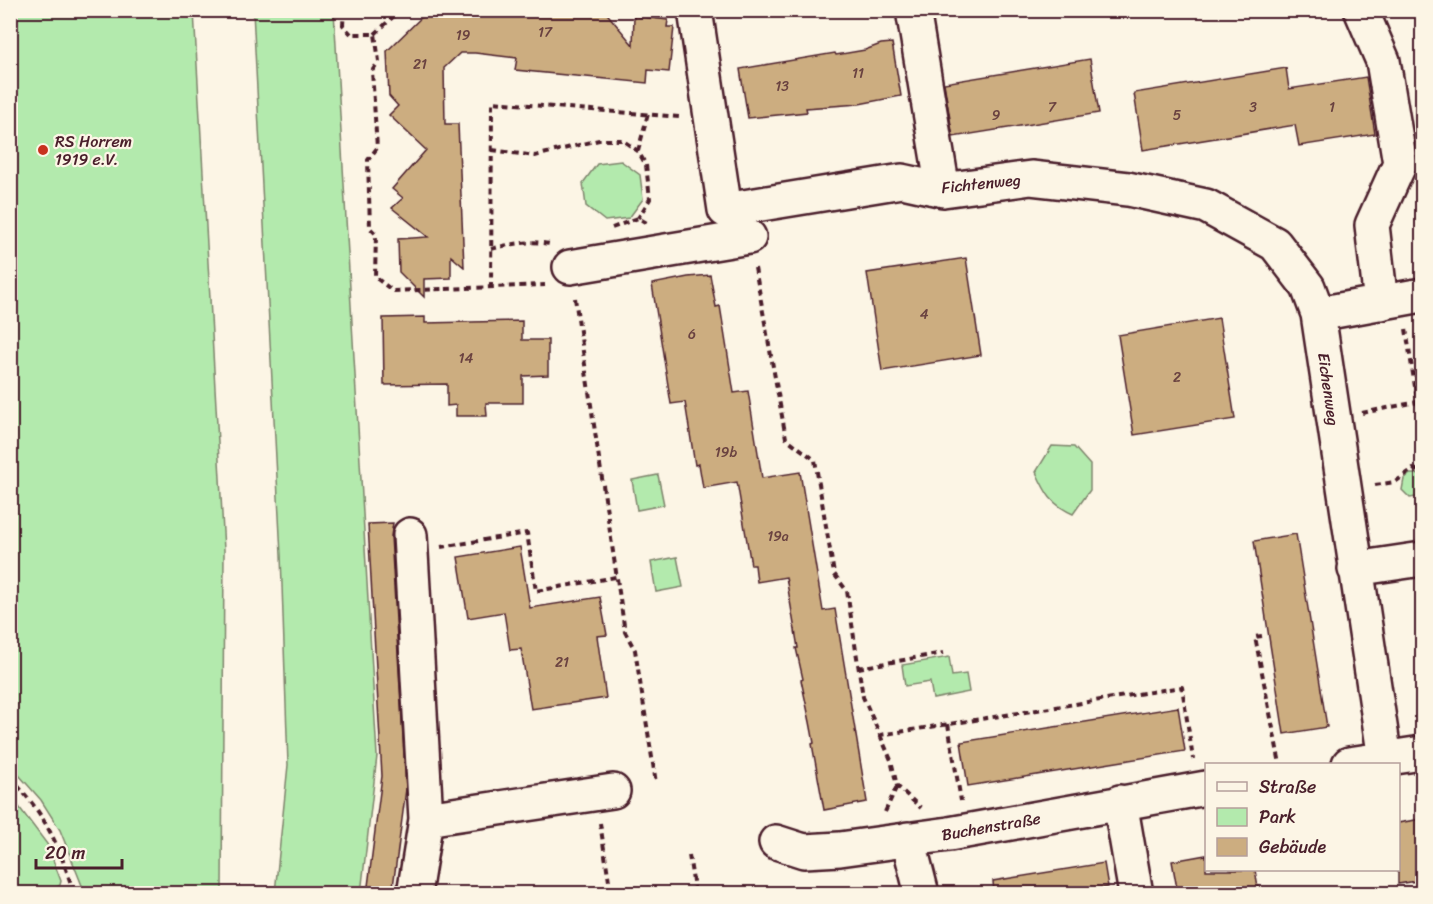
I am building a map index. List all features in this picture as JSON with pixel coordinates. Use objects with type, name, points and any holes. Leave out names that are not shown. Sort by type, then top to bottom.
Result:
[{"type":"street","name":"Fichtenweg","points":[[695,10],[725,210],[902,181],[943,190],[1030,178],[1128,189],[1206,206],[1275,244],[1308,287],[1318,314]]},
{"type":"street","points":[[913,10],[943,190]]},
{"type":"street","points":[[1318,314],[1402,299],[1372,225],[1400,163],[1383,61],[1361,10]]},
{"type":"street","points":[[571,276],[749,237]]},
{"type":"street","name":"Eichenweg","points":[[1318,314],[1385,759]]},
{"type":"street","points":[[410,543],[426,819],[414,894]]},
{"type":"street","points":[[1355,569],[1422,559]]},
{"type":"street","points":[[1361,763],[1422,753]]},
{"type":"street","name":"Buchenstraße","points":[[776,842],[804,851],[840,849],[958,832],[1202,789]]},
{"type":"street","points":[[426,819],[604,792]]},
{"type":"street","points":[[1120,802],[1136,894]]},
{"type":"street","points":[[908,839],[922,894]]},
{"type":"path","points":[[344,10],[344,25],[351,34],[375,34],[400,10]]},
{"type":"path","points":[[375,34],[379,62],[372,71],[377,148],[368,160],[370,228],[376,234],[375,277],[393,291],[491,288],[571,276],[625,632],[635,650],[656,783]]},
{"type":"path","points":[[491,288],[492,102],[712,119]]},
{"type":"path","points":[[638,151],[648,114]]},
{"type":"path","points":[[492,150],[535,156],[599,140],[622,140],[638,151],[646,165],[650,199],[638,218]]},
{"type":"path","points":[[749,237],[786,438],[815,460],[834,574],[847,591],[863,697],[891,760],[897,786],[958,832]]},
{"type":"path","points":[[1402,299],[1422,422]]},
{"type":"path","points":[[1333,418],[1417,402]]},
{"type":"path","points":[[1343,489],[1395,482],[1413,469],[1422,472]]},
{"type":"path","points":[[410,543],[527,533],[536,591],[616,577]]},
{"type":"path","points":[[1262,636],[1255,637],[1280,763]]},
{"type":"path","points":[[858,668],[943,652]]},
{"type":"path","points":[[880,735],[1182,687],[1202,789]]},
{"type":"path","points":[[948,724],[958,832]]},
{"type":"path","points":[[10,778],[27,795],[55,837],[74,892],[63,894]]},
{"type":"path","points":[[604,792],[611,894]]},
{"type":"path","points":[[689,855],[695,894]]},
{"type":"green space","points":[[10,11],[194,11],[224,550],[222,893],[85,893],[60,830],[41,800],[11,766]]},
{"type":"green space","points":[[253,11],[334,11],[377,756],[361,893],[275,893],[288,765],[281,555]]},
{"type":"green space","points":[[621,161],[640,175],[643,199],[629,218],[605,221],[586,206],[583,183],[597,164]]},
{"type":"green space","points":[[1052,446],[1074,447],[1090,465],[1090,490],[1073,514],[1050,498],[1036,472]]},
{"type":"green space","points":[[1410,474],[1422,477],[1422,496],[1410,498],[1402,490],[1404,479]]},
{"type":"green space","points":[[658,475],[664,505],[637,510],[632,480]]},
{"type":"green space","points":[[677,557],[683,587],[656,592],[651,562]]},
{"type":"green space","points":[[949,657],[952,676],[966,674],[969,692],[933,699],[930,682],[905,686],[902,665]]},
{"type":"green space","points":[[10,795],[47,844],[61,881],[60,885],[49,891],[11,893]]},
{"type":"building","points":[[429,10],[604,10],[633,45],[634,16],[668,20],[667,27],[674,27],[669,72],[648,70],[647,83],[515,70],[517,58],[475,53],[460,53],[444,68],[445,124],[458,124],[464,267],[451,256],[451,278],[424,279],[424,297],[399,272],[398,239],[428,237],[392,208],[403,198],[392,189],[426,150],[389,115],[398,106],[389,96],[387,51]]},
{"type":"building","points":[[892,43],[901,96],[859,104],[806,108],[807,112],[748,118],[740,69],[835,53],[836,55]]},
{"type":"building","points":[[1090,59],[1099,113],[953,137],[944,83]]},
{"type":"building","points":[[1286,68],[1289,89],[1366,77],[1375,134],[1299,146],[1295,125],[1143,150],[1134,93]]},
{"type":"building","points":[[966,258],[981,355],[882,371],[867,273]]},
{"type":"building","points":[[710,275],[716,307],[720,306],[734,393],[748,391],[762,478],[800,472],[823,611],[835,609],[867,802],[824,810],[786,577],[757,582],[755,565],[751,565],[737,482],[703,488],[699,464],[695,465],[685,402],[671,404],[652,284]]},
{"type":"building","points":[[425,317],[425,323],[522,321],[522,340],[548,340],[548,375],[523,376],[523,403],[486,403],[487,416],[456,416],[456,405],[447,406],[447,384],[384,385],[383,318]]},
{"type":"building","points":[[1219,318],[1235,419],[1134,435],[1118,335]]},
{"type":"building","points":[[393,523],[391,536],[406,789],[392,894],[367,894],[382,776],[368,524]]},
{"type":"building","points":[[1296,534],[1327,727],[1284,734],[1254,541]]},
{"type":"building","points":[[520,547],[530,608],[600,597],[607,635],[597,636],[606,698],[531,709],[521,649],[510,650],[504,612],[468,618],[458,557]]},
{"type":"building","points":[[1178,707],[1185,751],[968,786],[961,742]]},
{"type":"building","points":[[1422,819],[1422,880],[1398,884],[1400,823]]},
{"type":"building","points":[[1205,855],[1205,871],[1255,871],[1259,894],[1178,894],[1172,861]]},
{"type":"building","points":[[1104,863],[1108,887],[1072,894],[994,894],[993,881]]},
{"type":"place","name":"RS Horrem 1919 e.V.","points":[[43,150]]}]
